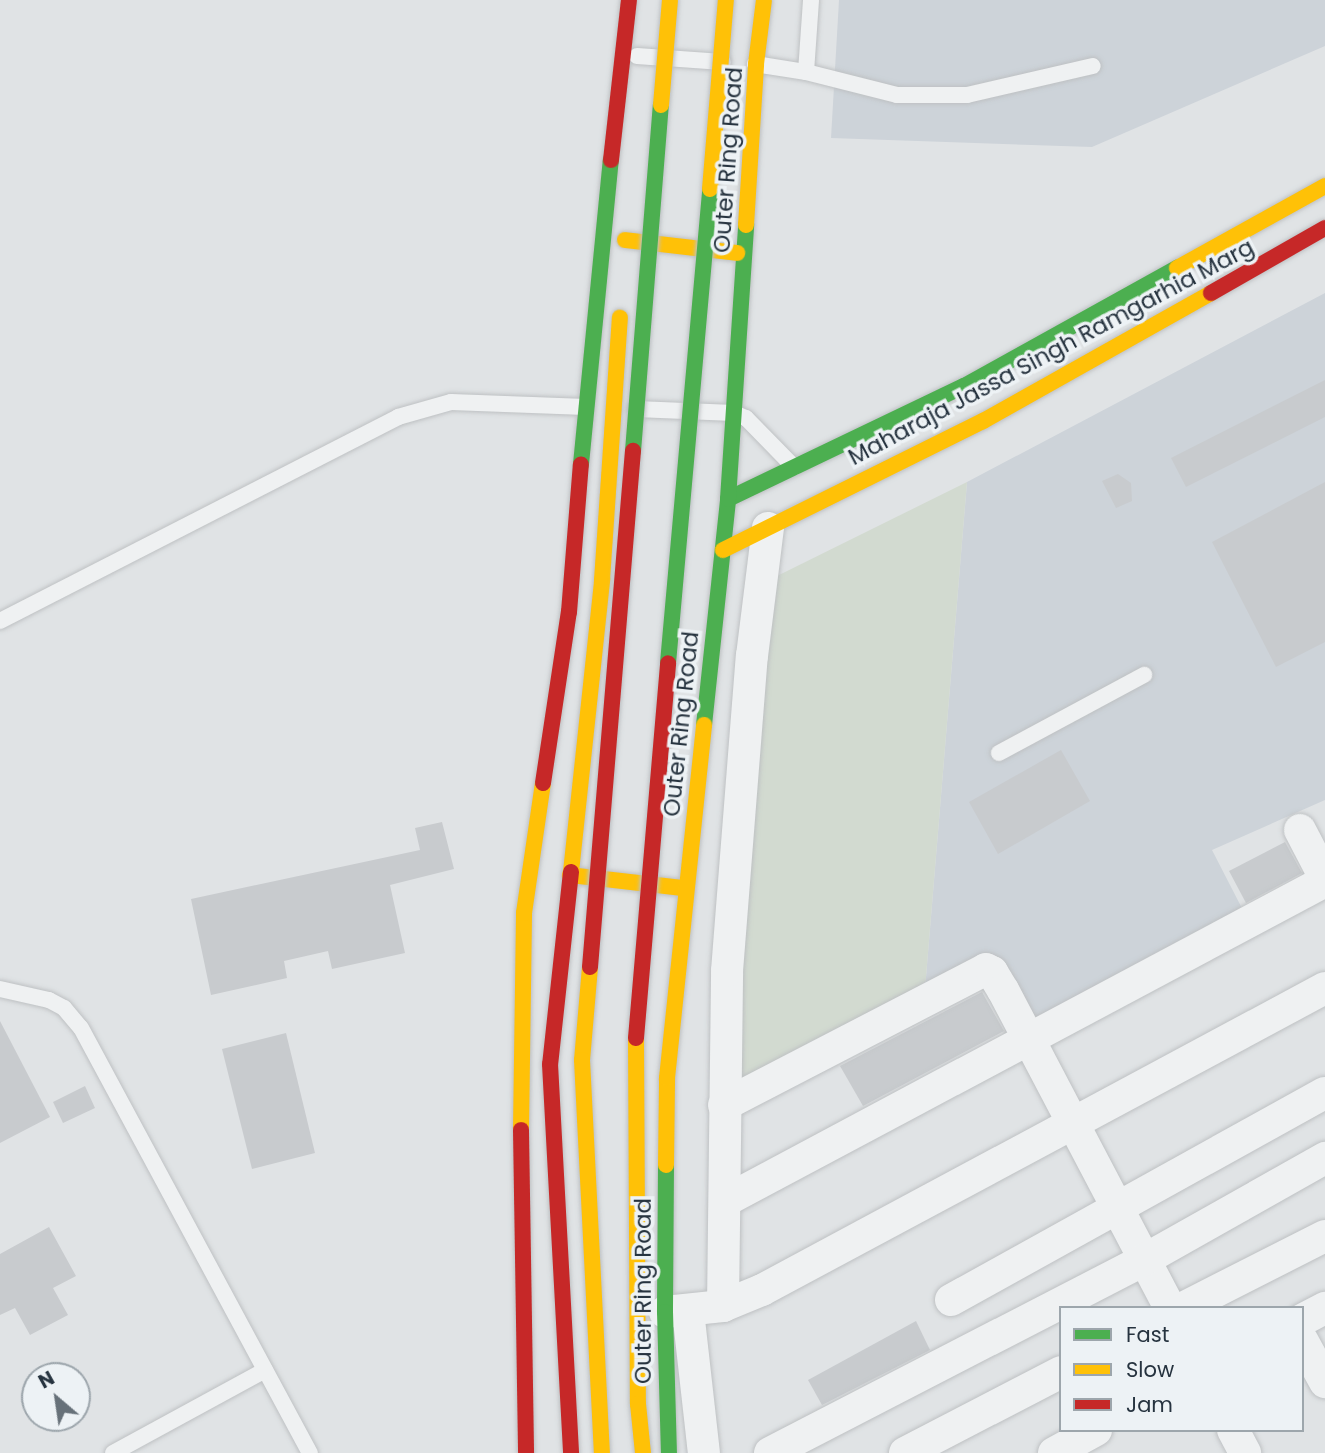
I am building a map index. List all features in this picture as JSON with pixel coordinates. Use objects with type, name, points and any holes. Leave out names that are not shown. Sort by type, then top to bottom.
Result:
[{"type":"street","points":[[526,1453],[521,1132],[524,913],[569,612],[586,407],[629,0]]},
{"type":"street","points":[[634,109],[641,0]]},
{"type":"street","name":"Outer Ring Road","points":[[602,1453],[582,1060],[670,0]]},
{"type":"street","name":"Outer Ring Road","points":[[643,1453],[638,1404],[634,1055],[726,0]]},
{"type":"street","name":"Outer Ring Road","points":[[668,1453],[677,1312],[667,1078],[728,499],[757,64],[764,0]]},
{"type":"street","name":"Maharaja Jassa Singh Ramgarhia Marg","points":[[723,551],[768,528],[1325,186]]},
{"type":"street","name":"Maharaja Jassa Singh Ramgarhia Marg","points":[[728,499],[793,467],[973,403],[1325,228]]},
{"type":"street","points":[[625,240],[744,254]]},
{"type":"street","points":[[570,1453],[550,1064],[601,580],[621,296]]},
{"type":"street","points":[[723,1306],[727,971],[752,656],[768,528]]},
{"type":"street","points":[[725,1201],[1029,1041],[1325,879],[1300,831]]},
{"type":"street","points":[[570,876],[687,889]]},
{"type":"street","points":[[724,1105],[986,969],[992,972],[1169,1306]]},
{"type":"street","points":[[704,1453],[677,1312],[723,1306],[762,1290],[1325,988]]},
{"type":"street","points":[[951,1300],[1325,1093]]},
{"type":"street","points":[[770,1453],[1144,1260],[1325,1158]]},
{"type":"street","points":[[1187,1306],[1325,1236]]},
{"type":"street","points":[[1304,1319],[1325,1308]]},
{"type":"street","points":[[1304,1344],[1325,1382]]},
{"type":"street","points":[[905,1453],[1059,1373]]},
{"type":"street","points":[[1054,1453],[1092,1432]]},
{"type":"street","points":[[1234,1432],[1245,1453]]},
{"type":"lane","points":[[806,72],[811,0]]},
{"type":"lane","points":[[637,56],[757,64],[806,72],[897,95],[967,95],[1093,66]]},
{"type":"lane","points":[[0,621],[398,417],[451,402],[734,413],[746,418],[793,467]]},
{"type":"lane","points":[[999,753],[1144,675]]},
{"type":"lane","points":[[0,989],[49,1000],[64,1008],[81,1028],[310,1453]]},
{"type":"lane","points":[[113,1453],[265,1370]]},
{"type":"shaded area","points":[[839,0],[1325,0],[1325,46],[1092,147],[831,138]]},
{"type":"shaded area","points":[[1325,293],[1325,800],[1212,850],[1248,920],[1030,1036],[987,957],[925,989],[967,482]]},
{"type":"shaded area","points":[[967,482],[925,989],[729,1084],[775,577]]},
{"type":"building","points":[[1325,380],[1325,417],[1186,487],[1171,458]]},
{"type":"building","points":[[1118,474],[1131,483],[1132,501],[1116,508],[1102,481]]},
{"type":"building","points":[[1325,482],[1325,642],[1276,667],[1212,542]]},
{"type":"building","points":[[1061,750],[1090,801],[998,854],[969,802]]},
{"type":"building","points":[[442,822],[454,869],[390,885],[405,953],[332,969],[328,951],[284,961],[287,978],[211,995],[191,899],[420,850],[415,828]]},
{"type":"building","points":[[1285,842],[1302,873],[1246,903],[1229,871]]},
{"type":"building","points":[[982,992],[1004,1031],[863,1106],[840,1066]]},
{"type":"building","points":[[0,1021],[50,1117],[0,1143]]},
{"type":"building","points":[[286,1033],[315,1153],[252,1169],[222,1049]]},
{"type":"building","points":[[85,1086],[95,1108],[63,1123],[53,1102]]},
{"type":"building","points":[[49,1227],[76,1276],[53,1288],[68,1315],[30,1335],[15,1308],[0,1315],[0,1254]]},
{"type":"building","points":[[916,1321],[930,1350],[822,1405],[808,1380]]},
{"type":"traffic: fast","points":[[633,451],[661,105]]},
{"type":"traffic: fast","points":[[581,464],[611,160]]},
{"type":"traffic: fast","points":[[668,663],[710,189]]},
{"type":"traffic: fast","points":[[704,725],[728,499],[746,225]]},
{"type":"traffic: fast","points":[[728,499],[964,386],[1177,268]]},
{"type":"traffic: fast","points":[[666,1165],[665,1312],[669,1453]]},
{"type":"traffic: slow","points":[[661,105],[670,0]]},
{"type":"traffic: slow","points":[[710,189],[726,0]]},
{"type":"traffic: slow","points":[[746,225],[756,64],[764,0]]},
{"type":"traffic: slow","points":[[1177,268],[1325,186]]},
{"type":"traffic: slow","points":[[625,240],[737,253]]},
{"type":"traffic: slow","points":[[723,550],[983,421],[1211,293]]},
{"type":"traffic: slow","points":[[571,872],[602,580],[620,318]]},
{"type":"traffic: slow","points":[[666,1165],[667,1078],[704,725]]},
{"type":"traffic: slow","points":[[521,1130],[524,913],[543,783]]},
{"type":"traffic: slow","points":[[570,875],[683,888]]},
{"type":"traffic: slow","points":[[590,967],[582,1060],[602,1453]]},
{"type":"traffic: slow","points":[[636,1038],[638,1404],[643,1453]]},
{"type":"traffic: jam","points":[[611,160],[629,0]]},
{"type":"traffic: jam","points":[[1211,293],[1325,228]]},
{"type":"traffic: jam","points":[[590,967],[633,451]]},
{"type":"traffic: jam","points":[[543,783],[569,612],[581,464]]},
{"type":"traffic: jam","points":[[636,1038],[668,663]]},
{"type":"traffic: jam","points":[[571,872],[550,1064],[571,1453]]},
{"type":"traffic: jam","points":[[521,1130],[526,1453]]}]
